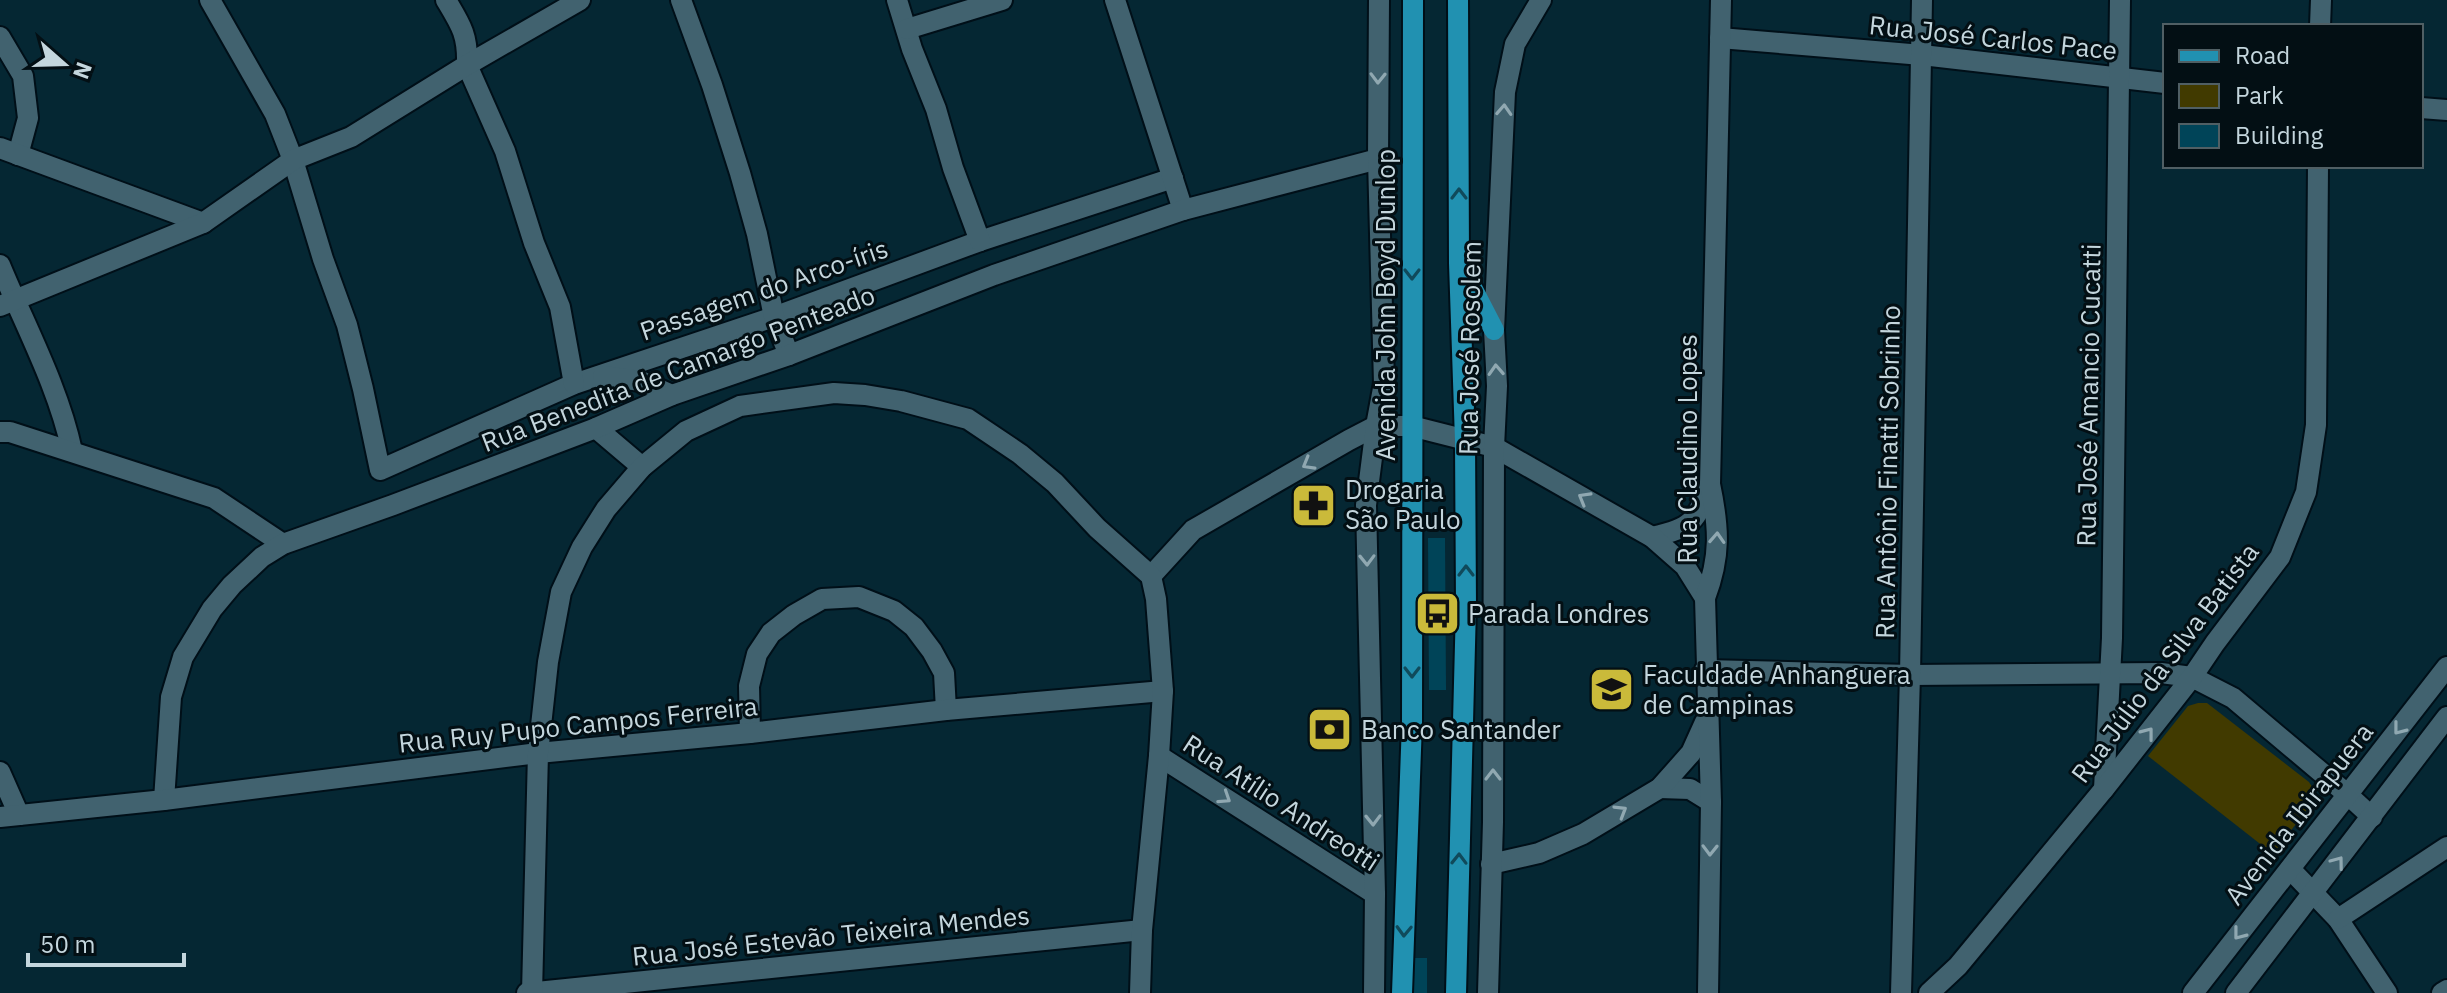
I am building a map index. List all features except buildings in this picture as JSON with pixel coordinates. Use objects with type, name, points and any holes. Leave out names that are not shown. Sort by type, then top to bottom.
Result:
[{"type":"main road","name":"Avenida John Boyd Dunlop","points":[[1402,993],[1412,723],[1413,0]]},
{"type":"main road","points":[[1456,993],[1466,606],[1459,263],[1458,0]]},
{"type":"main road","points":[[1459,263],[1494,330]]},
{"type":"street","points":[[210,0],[275,114],[293,160]]},
{"type":"street","points":[[446,0],[464,31],[467,65],[505,151],[534,243],[560,307],[574,384]]},
{"type":"street","points":[[7,304],[203,223],[293,160],[351,137],[580,0]]},
{"type":"street","points":[[681,0],[740,173],[757,234],[774,317],[789,355]]},
{"type":"street","points":[[897,0],[980,241]]},
{"type":"street","points":[[907,29],[1002,0]]},
{"type":"street","points":[[1115,0],[1183,210]]},
{"type":"street","points":[[1374,993],[1375,894],[1366,505],[1384,383],[1378,159],[1379,0]]},
{"type":"street","name":"Rua José Rosolem","points":[[1488,993],[1497,386],[1494,330],[1505,92],[1515,44],[1541,0]]},
{"type":"street","name":"Rua Claudino Lopes","points":[[1708,993],[1711,802],[1705,598],[1715,572],[1717,521],[1710,484],[1721,0]]},
{"type":"street","name":"Rua Antônio Finatti Sobrinho","points":[[1901,993],[1922,0]]},
{"type":"street","name":"Rua José Amancio Cucatti","points":[[2104,789],[2110,675],[2120,0]]},
{"type":"street","points":[[2320,24],[2321,0]]},
{"type":"street","points":[[0,37],[23,76],[28,118],[9,152],[203,223]]},
{"type":"street","name":"Rua José Carlos Pace","points":[[1720,38],[1922,55],[2163,83]]},
{"type":"street","points":[[2423,108],[2447,110]]},
{"type":"street","name":"Rua Benedita de Camargo Penteado","points":[[164,800],[171,697],[183,657],[212,609],[232,585],[262,557],[283,544],[393,505],[596,428],[672,395],[789,355],[994,275],[1183,210],[1378,159]]},
{"type":"street","name":"Passagem do Arco-íris","points":[[293,160],[347,325],[380,470],[574,384],[774,317],[980,241],[1173,178]]},
{"type":"street","name":"Rua Júlio da Silva Batista","points":[[1929,993],[1958,966],[2104,789],[2192,677],[2280,557],[2306,492],[2316,425],[2318,168]]},
{"type":"street","points":[[0,265],[7,304],[42,360],[72,451]]},
{"type":"street","points":[[599,376],[641,381],[672,395]]},
{"type":"street","points":[[530,993],[538,753],[548,662],[561,592],[582,547],[606,509],[642,467],[686,431],[740,406],[834,393],[901,401],[968,419],[1020,454],[1055,483],[1097,528],[1151,576],[1156,599],[1163,691],[1142,930],[1140,993]]},
{"type":"street","points":[[1151,576],[1193,530],[1376,426],[1411,426],[1494,447],[1652,537],[1685,566],[1705,598]]},
{"type":"street","points":[[596,428],[642,467]]},
{"type":"street","points":[[0,432],[10,432],[72,451],[214,498],[283,544]]},
{"type":"street","points":[[1652,537],[1682,530],[1699,512],[1710,484]]},
{"type":"street","points":[[750,733],[749,686],[757,654],[771,633],[822,599],[859,597],[894,611],[914,627],[944,673],[946,710]]},
{"type":"street","name":"Avenida Ibirapuera","points":[[2193,993],[2447,667]]},
{"type":"street","points":[[1705,670],[1910,675],[2161,673],[2192,677],[2233,698],[2372,817]]},
{"type":"street","name":"Rua Ruy Pupo Campos Ferreira","points":[[10,816],[538,753],[946,710],[1163,691]]},
{"type":"street","points":[[1491,864],[1539,853],[1583,834],[1660,788],[1691,753],[1707,716]]},
{"type":"street","points":[[2236,993],[2447,717]]},
{"type":"street","name":"Rua Atílio Andreotti","points":[[1159,756],[1375,894]]},
{"type":"street","points":[[0,772],[10,816]]},
{"type":"street","points":[[1660,788],[1690,789],[1711,802]]},
{"type":"street","points":[[2338,919],[2447,847]]},
{"type":"street","points":[[2290,869],[2338,919],[2381,985],[2360,993]]},
{"type":"street","name":"Rua José Estevão Teixeira Mendes","points":[[530,993],[1142,930]]},
{"type":"green space","points":[[2207,703],[2309,782],[2316,793],[2312,803],[2273,854],[2148,756],[2188,706]]},
{"type":"place","name":"Drogaria São Paulo","points":[[1314,505]]},
{"type":"place","name":"Parada Londres","points":[[1437,614]]},
{"type":"place","name":"Faculdade Anhanguera de Campinas","points":[[1612,690]]},
{"type":"place","name":"Banco Santander","points":[[1330,730]]}]
